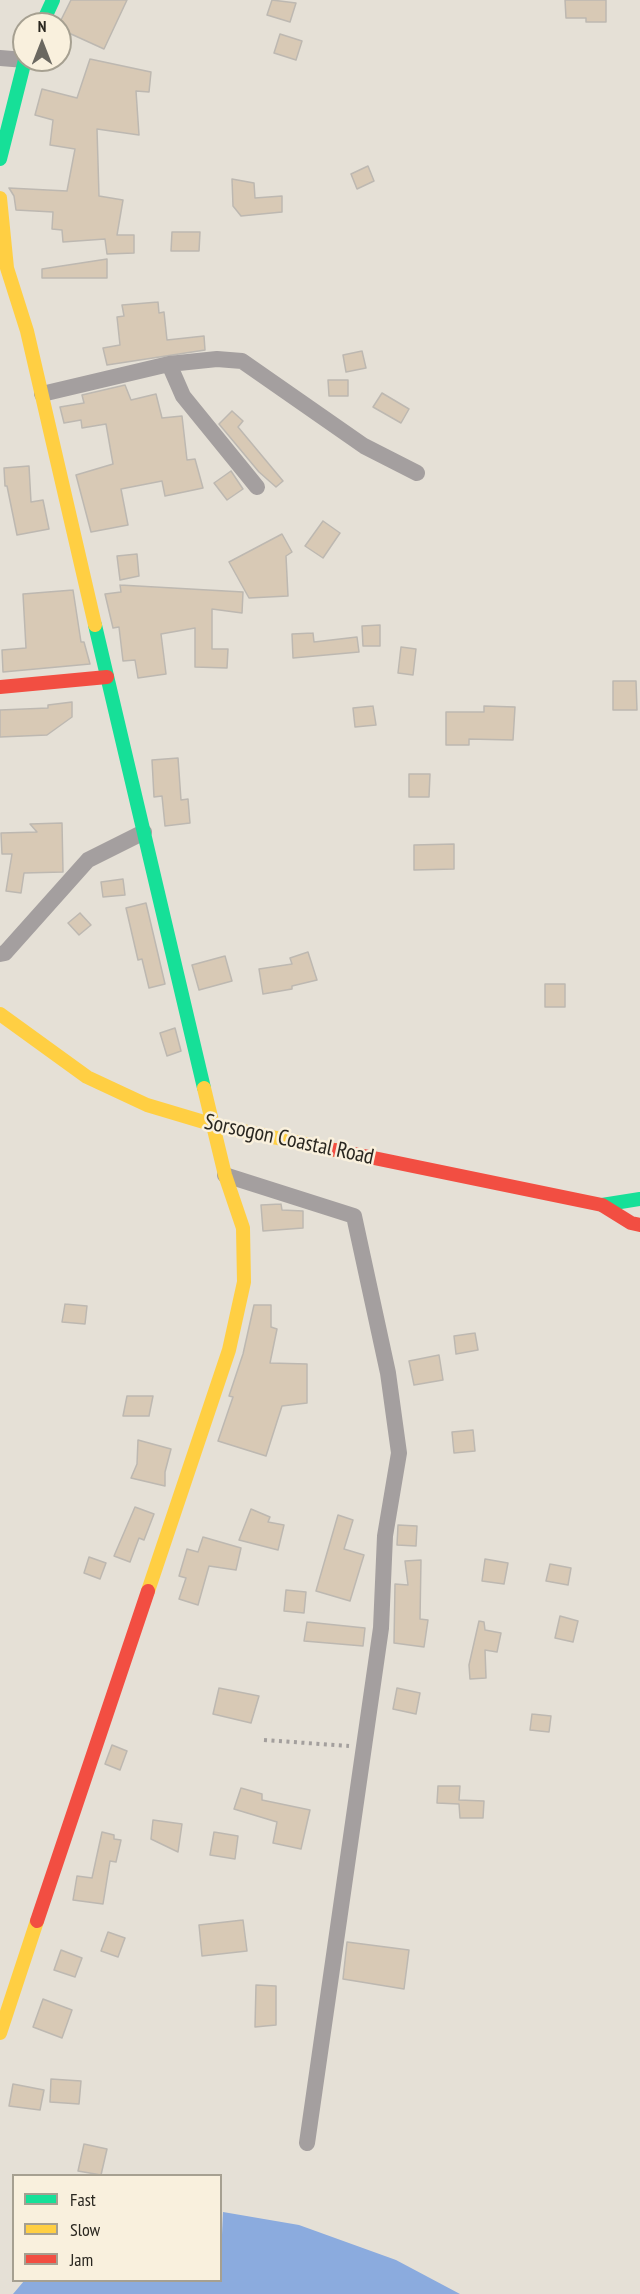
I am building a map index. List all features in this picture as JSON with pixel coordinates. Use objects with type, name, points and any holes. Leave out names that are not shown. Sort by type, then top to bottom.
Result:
[{"type":"main road","points":[[0,159],[22,72]]},
{"type":"main road","points":[[0,198],[7,268],[42,393],[106,677],[225,1175],[243,1228],[244,1282],[230,1350],[0,2033]]},
{"type":"main road","points":[[0,687],[106,677]]},
{"type":"main road","name":"Sorsogon Coastal Road","points":[[0,1014],[87,1077],[147,1105],[214,1125],[602,1205],[631,1223],[640,1225]]},
{"type":"main road","name":"Sorsogon Coastal Road","points":[[602,1205],[640,1199]]},
{"type":"street","points":[[42,393],[169,364],[217,359],[242,361],[364,446],[417,472]]},
{"type":"street","points":[[169,364],[183,396],[257,486]]},
{"type":"street","points":[[0,954],[5,953],[88,860],[144,832]]},
{"type":"street","points":[[225,1175],[354,1216],[388,1373],[399,1452],[385,1536],[381,1628],[307,2143]]},
{"type":"path","points":[[264,1740],[364,1747]]},
{"type":"water","points":[[223,2212],[299,2225],[396,2260],[460,2294],[13,2294],[23,2282],[222,2282]]},
{"type":"building","points":[[71,0],[127,0],[104,49],[72,34],[72,12],[65,12]]},
{"type":"building","points":[[272,0],[296,3],[290,22],[267,15]]},
{"type":"building","points":[[565,0],[606,0],[606,22],[586,22],[586,18],[566,18]]},
{"type":"building","points":[[280,34],[302,41],[296,60],[274,53]]},
{"type":"building","points":[[90,59],[151,72],[149,92],[136,91],[139,135],[97,129],[99,196],[123,200],[117,235],[134,235],[134,253],[107,254],[105,239],[63,242],[62,230],[52,229],[53,212],[16,210],[14,196],[9,188],[67,191],[75,149],[50,145],[53,120],[35,115],[42,89],[77,98]]},
{"type":"building","points":[[368,166],[374,181],[357,189],[351,174]]},
{"type":"building","points":[[232,179],[254,183],[255,198],[282,196],[282,212],[241,216],[233,206]]},
{"type":"building","points":[[172,232],[200,232],[199,251],[171,251]]},
{"type":"building","points":[[107,259],[107,278],[42,278],[42,269]]},
{"type":"building","points":[[158,302],[159,313],[164,312],[167,340],[204,336],[205,350],[107,365],[103,348],[120,345],[117,317],[124,316],[122,305]]},
{"type":"building","points":[[362,351],[366,368],[346,372],[343,355]]},
{"type":"building","points":[[328,380],[348,380],[348,396],[329,396]]},
{"type":"building","points":[[125,385],[131,400],[156,394],[162,418],[182,416],[187,460],[195,459],[203,488],[165,496],[162,481],[121,489],[128,525],[91,532],[76,475],[113,464],[106,424],[82,428],[81,420],[64,423],[60,407],[84,403],[82,395]]},
{"type":"building","points":[[382,393],[409,409],[401,423],[373,407]]},
{"type":"building","points":[[232,411],[243,421],[238,427],[283,481],[276,487],[259,472],[219,424]]},
{"type":"building","points":[[29,466],[31,502],[43,500],[49,529],[17,535],[7,486],[5,486],[4,468]]},
{"type":"building","points":[[231,471],[243,489],[227,500],[214,483]]},
{"type":"building","points":[[323,521],[340,533],[323,558],[305,546]]},
{"type":"building","points":[[282,534],[292,552],[286,556],[288,596],[249,598],[229,562]]},
{"type":"building","points":[[137,554],[139,576],[120,580],[117,556]]},
{"type":"building","points":[[120,585],[243,592],[242,613],[212,609],[212,649],[228,649],[227,668],[195,667],[195,628],[161,634],[166,674],[138,678],[135,660],[123,661],[119,627],[113,628],[105,594],[121,592]]},
{"type":"building","points":[[73,590],[81,642],[84,642],[90,664],[3,672],[2,650],[26,648],[23,594]]},
{"type":"building","points":[[380,625],[380,646],[363,646],[362,626]]},
{"type":"building","points":[[313,633],[314,642],[357,637],[359,652],[293,658],[292,634]]},
{"type":"building","points":[[401,647],[416,649],[413,675],[398,673]]},
{"type":"building","points":[[613,681],[636,681],[637,710],[613,710]]},
{"type":"building","points":[[72,702],[72,717],[47,735],[0,737],[0,710],[48,708],[48,705]]},
{"type":"building","points":[[373,706],[376,725],[355,727],[353,708]]},
{"type":"building","points":[[484,706],[515,707],[513,740],[469,739],[469,745],[446,745],[446,712],[484,712]]},
{"type":"building","points":[[178,758],[181,800],[188,799],[190,823],[165,826],[162,796],[154,797],[152,760]]},
{"type":"building","points":[[409,774],[430,774],[429,797],[409,797]]},
{"type":"building","points":[[62,823],[63,872],[24,873],[21,893],[6,891],[12,854],[2,854],[1,833],[37,832],[30,824]]},
{"type":"building","points":[[454,844],[454,869],[414,870],[414,845]]},
{"type":"building","points":[[123,879],[125,895],[103,897],[101,882]]},
{"type":"building","points":[[146,903],[165,984],[149,988],[142,959],[138,960],[126,908]]},
{"type":"building","points":[[80,913],[91,925],[79,935],[68,923]]},
{"type":"building","points":[[308,952],[317,980],[292,986],[292,989],[263,994],[259,969],[292,964],[290,958]]},
{"type":"building","points":[[225,956],[232,981],[199,990],[192,965]]},
{"type":"building","points":[[545,984],[565,984],[565,1007],[545,1007]]},
{"type":"building","points":[[175,1028],[181,1051],[167,1056],[160,1033]]},
{"type":"building","points":[[281,1204],[282,1210],[303,1211],[303,1228],[263,1231],[261,1205]]},
{"type":"building","points":[[65,1304],[87,1306],[85,1324],[62,1322]]},
{"type":"building","points":[[254,1305],[271,1305],[271,1327],[277,1329],[270,1363],[307,1364],[307,1403],[282,1406],[266,1456],[218,1441],[233,1397],[229,1396],[243,1354]]},
{"type":"building","points":[[475,1333],[478,1350],[456,1354],[454,1336]]},
{"type":"building","points":[[439,1355],[443,1380],[414,1385],[409,1361]]},
{"type":"building","points":[[127,1396],[153,1396],[149,1416],[123,1416]]},
{"type":"building","points":[[473,1430],[475,1451],[454,1453],[452,1432]]},
{"type":"building","points":[[138,1440],[171,1449],[165,1472],[165,1486],[131,1478],[137,1464]]},
{"type":"building","points":[[135,1507],[154,1514],[144,1540],[139,1538],[130,1562],[114,1556]]},
{"type":"building","points":[[251,1509],[270,1517],[268,1522],[284,1525],[278,1550],[239,1540]]},
{"type":"building","points":[[338,1515],[353,1520],[344,1549],[364,1555],[350,1601],[316,1591]]},
{"type":"building","points":[[398,1525],[417,1526],[416,1546],[397,1545]]},
{"type":"building","points":[[203,1537],[241,1548],[236,1570],[209,1566],[198,1605],[179,1599],[186,1578],[179,1576],[187,1549],[198,1552]]},
{"type":"building","points":[[89,1557],[106,1563],[100,1579],[84,1573]]},
{"type":"building","points":[[485,1559],[508,1563],[504,1584],[482,1581]]},
{"type":"building","points":[[421,1560],[420,1619],[428,1620],[424,1647],[394,1643],[395,1584],[408,1585],[405,1561]]},
{"type":"building","points":[[550,1564],[571,1568],[568,1585],[546,1581]]},
{"type":"building","points":[[286,1590],[306,1592],[304,1613],[284,1611]]},
{"type":"building","points":[[560,1616],[578,1621],[573,1642],[555,1638]]},
{"type":"building","points":[[479,1621],[484,1622],[485,1630],[501,1633],[497,1652],[485,1650],[486,1678],[470,1679],[469,1665]]},
{"type":"building","points":[[307,1622],[365,1628],[363,1646],[304,1641]]},
{"type":"building","points":[[219,1688],[259,1696],[251,1723],[213,1714]]},
{"type":"building","points":[[397,1688],[420,1693],[416,1714],[393,1709]]},
{"type":"building","points":[[532,1714],[551,1716],[549,1732],[530,1730]]},
{"type":"building","points":[[112,1745],[127,1751],[120,1770],[105,1764]]},
{"type":"building","points":[[438,1786],[460,1786],[459,1800],[484,1801],[483,1818],[460,1818],[459,1804],[437,1803]]},
{"type":"building","points":[[241,1788],[262,1794],[262,1800],[310,1810],[301,1849],[273,1843],[277,1822],[234,1809]]},
{"type":"building","points":[[153,1820],[182,1824],[178,1852],[151,1839]]},
{"type":"building","points":[[102,1832],[114,1835],[114,1839],[121,1840],[116,1862],[110,1861],[103,1904],[73,1900],[77,1876],[92,1878]]},
{"type":"building","points":[[214,1832],[238,1836],[235,1859],[210,1855]]},
{"type":"building","points":[[243,1920],[247,1951],[202,1956],[199,1925]]},
{"type":"building","points":[[108,1932],[125,1938],[118,1957],[101,1951]]},
{"type":"building","points":[[347,1942],[409,1950],[404,1989],[343,1979]]},
{"type":"building","points":[[61,1950],[82,1958],[75,1977],[54,1970]]},
{"type":"building","points":[[256,1985],[276,1986],[276,2025],[255,2027]]},
{"type":"building","points":[[43,1999],[72,2010],[62,2038],[33,2027]]},
{"type":"building","points":[[51,2079],[81,2081],[79,2104],[50,2102]]},
{"type":"building","points":[[13,2084],[44,2090],[40,2110],[9,2106]]},
{"type":"building","points":[[84,2144],[107,2149],[101,2174],[78,2171]]},
{"type":"traffic: fast","points":[[48,12],[53,0]]},
{"type":"traffic: fast","points":[[0,159],[22,72]]},
{"type":"traffic: fast","points":[[95,625],[204,1088]]},
{"type":"traffic: fast","points":[[602,1205],[640,1199]]},
{"type":"traffic: slow","points":[[0,198],[7,268],[27,331],[95,625]]},
{"type":"traffic: slow","points":[[0,1014],[87,1077],[147,1105],[214,1125],[335,1150]]},
{"type":"traffic: slow","points":[[148,1591],[229,1350],[244,1282],[243,1228],[225,1175],[204,1088]]},
{"type":"traffic: slow","points":[[0,2033],[37,1921]]},
{"type":"traffic: jam","points":[[0,687],[107,677]]},
{"type":"traffic: jam","points":[[335,1150],[602,1205],[631,1223],[640,1225]]},
{"type":"traffic: jam","points":[[37,1921],[148,1591]]}]
